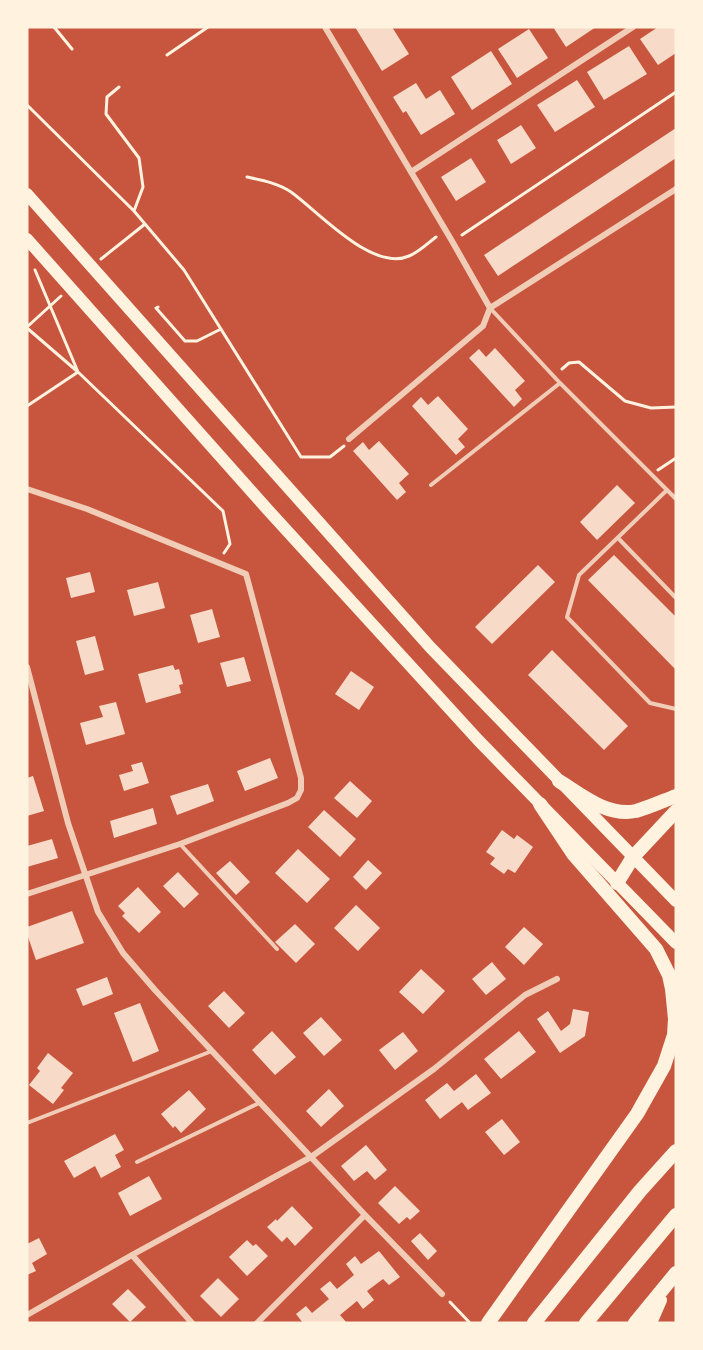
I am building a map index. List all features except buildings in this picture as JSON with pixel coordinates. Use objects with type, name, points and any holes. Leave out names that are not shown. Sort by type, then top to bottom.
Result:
[{"type":"highway","points":[[559,781],[604,808],[619,812],[635,811],[676,796]]},
{"type":"highway","points":[[488,1323],[637,1114],[664,1066],[674,1035],[675,1003],[670,982],[656,949],[574,855],[540,804]]},
{"type":"highway","points":[[617,883],[633,857],[676,811]]},
{"type":"highway","points":[[534,1323],[640,1191],[676,1151]]},
{"type":"highway","points":[[586,1323],[676,1215]]},
{"type":"highway","points":[[635,1323],[672,1277]]},
{"type":"highway","points":[[650,1323],[672,1277]]},
{"type":"main road","points":[[27,194],[422,639],[676,901]]},
{"type":"main road","points":[[27,239],[268,510],[479,741],[676,943]]},
{"type":"street","points":[[326,27],[490,308]]},
{"type":"street","points":[[411,172],[633,27]]},
{"type":"street","points":[[349,439],[483,326],[490,308],[676,189]]},
{"type":"street","points":[[27,489],[87,509],[246,574],[287,720],[302,790],[297,798],[288,803],[180,844],[27,894]]},
{"type":"street","points":[[27,666],[68,823],[98,912],[123,953],[365,1215],[442,1294]]},
{"type":"street","points":[[27,1315],[311,1157],[434,1069],[525,995],[557,979]]},
{"type":"street","points":[[257,1323],[365,1215]]},
{"type":"street","points":[[132,1255],[192,1323]]},
{"type":"lane","points":[[490,308],[560,383],[676,499]]},
{"type":"lane","points":[[431,485],[560,383]]},
{"type":"lane","points":[[667,490],[579,575],[567,617],[650,703],[676,710]]},
{"type":"lane","points":[[618,538],[676,598]]},
{"type":"lane","points":[[180,844],[277,949]]},
{"type":"lane","points":[[27,1124],[212,1051]]},
{"type":"lane","points":[[137,1162],[252,1108],[260,1102]]},
{"type":"path","points":[[54,27],[72,49]]},
{"type":"path","points":[[167,55],[208,27]]},
{"type":"path","points":[[119,87],[107,97],[106,114],[140,158],[143,187],[134,211]]},
{"type":"path","points":[[452,241],[676,92]]},
{"type":"path","points":[[27,105],[134,211],[184,270],[301,457],[330,457],[345,446],[349,439]]},
{"type":"path","points":[[247,177],[267,181],[290,191],[347,237],[382,258],[408,257],[446,230]]},
{"type":"path","points":[[121,242],[145,224]]},
{"type":"path","points":[[32,264],[78,372]]},
{"type":"path","points":[[158,307],[156,308],[185,341],[197,341],[221,329]]},
{"type":"path","points":[[34,319],[27,328],[78,372],[223,511],[230,544],[218,562]]},
{"type":"path","points":[[554,376],[569,363],[579,362],[625,401],[651,408],[676,407]]},
{"type":"path","points":[[27,406],[78,372]]},
{"type":"path","points":[[652,474],[676,458]]},
{"type":"path","points":[[442,1294],[470,1323]]}]
